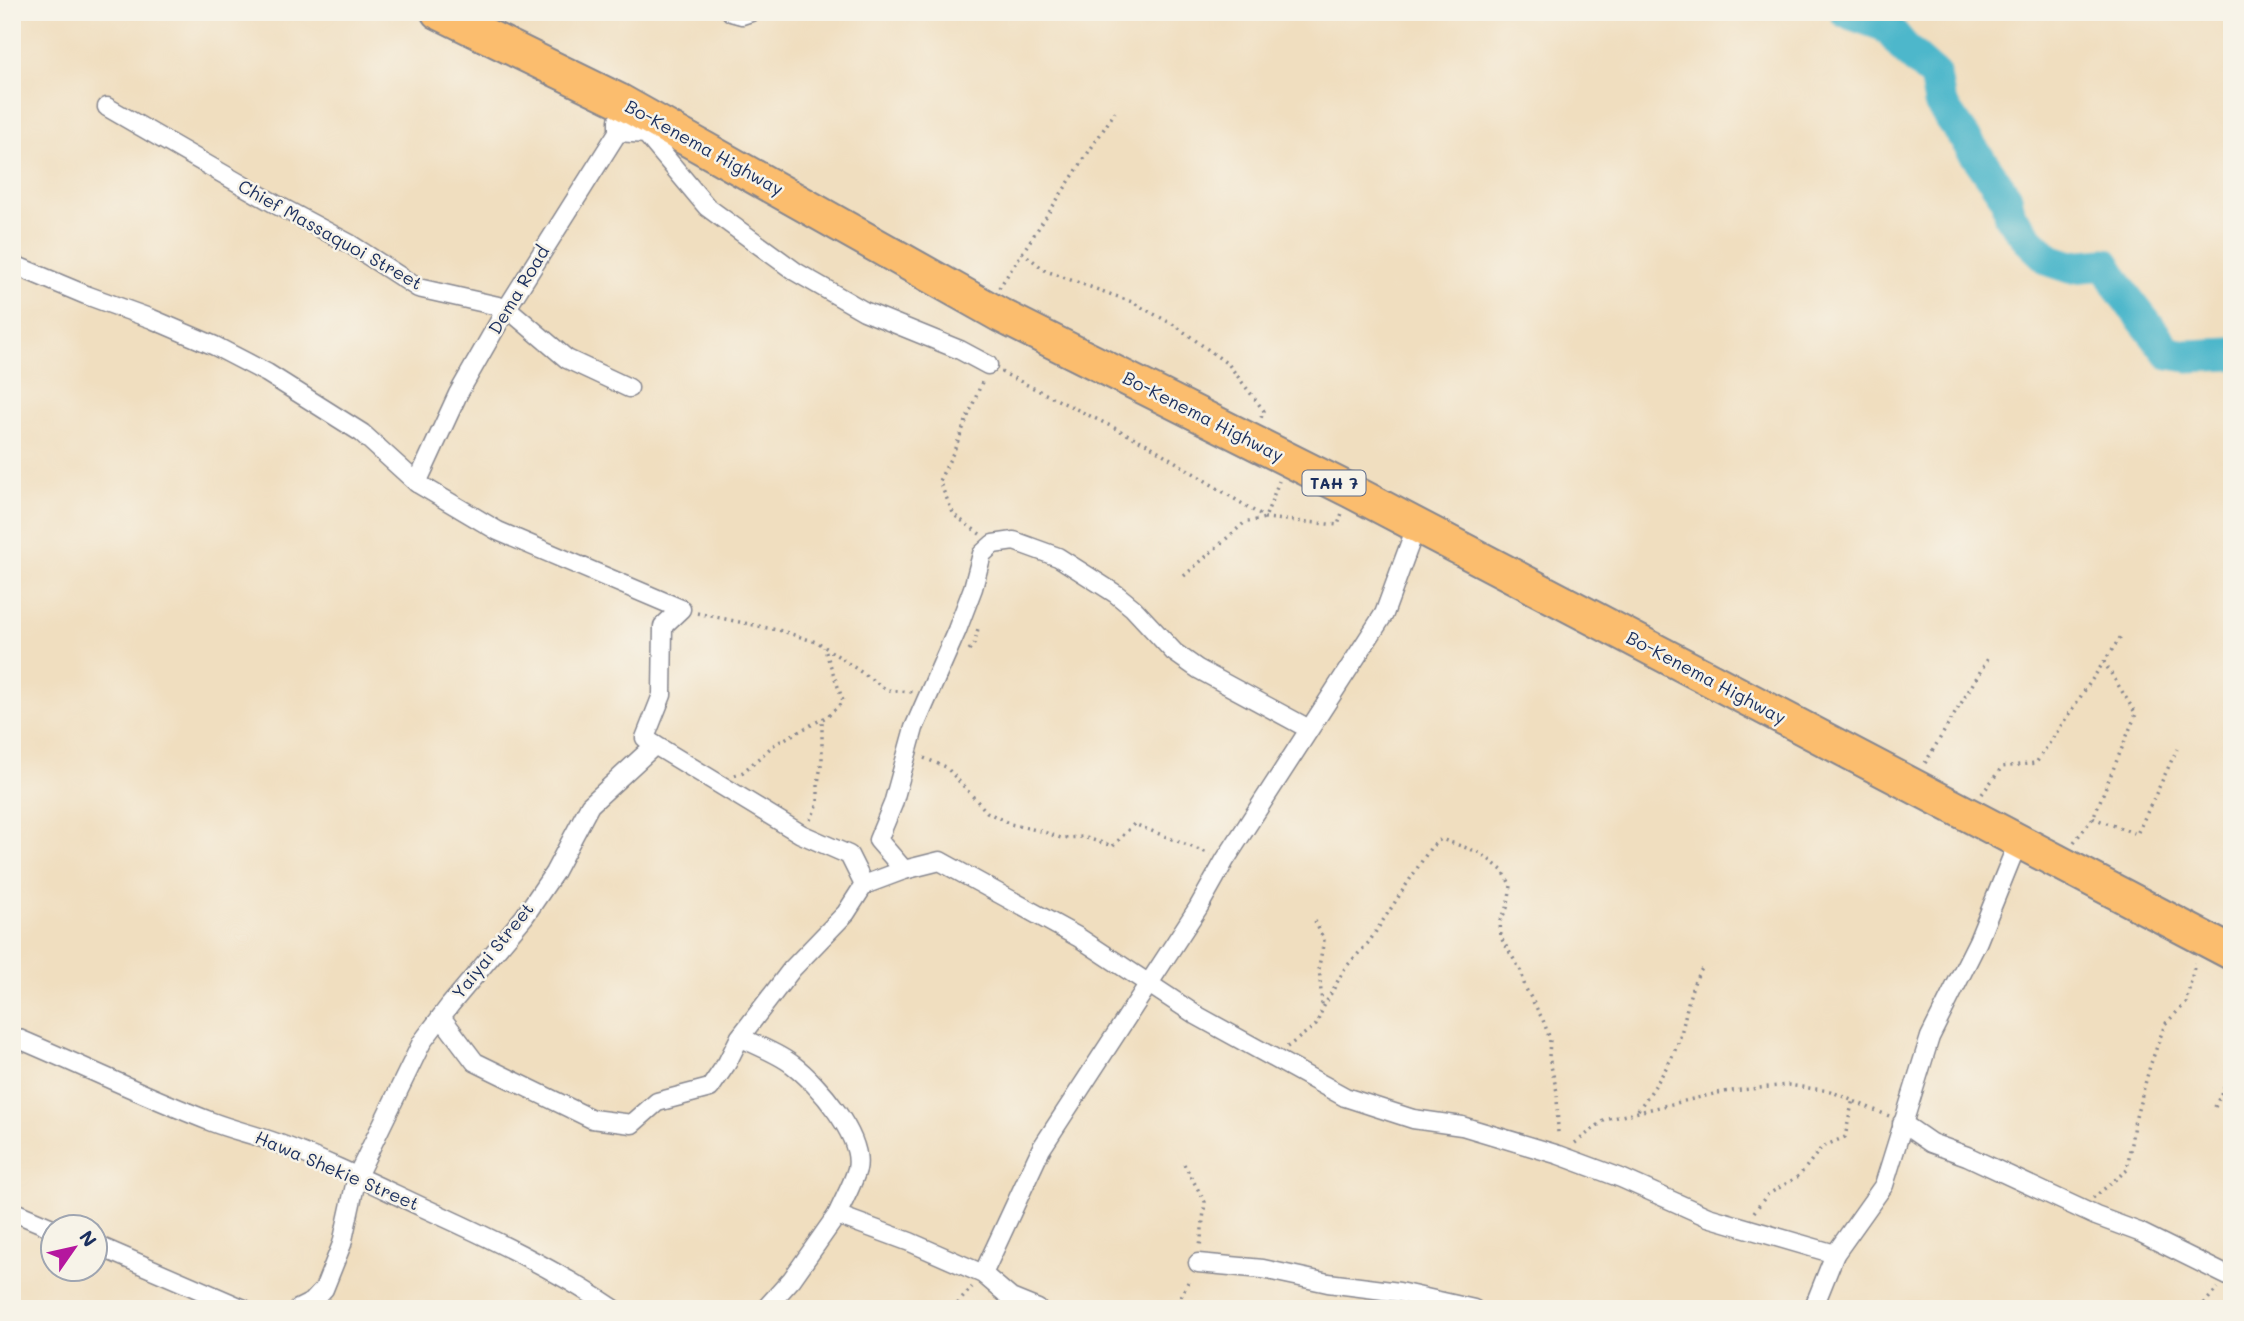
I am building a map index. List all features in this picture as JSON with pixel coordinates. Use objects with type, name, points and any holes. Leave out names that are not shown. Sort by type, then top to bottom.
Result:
[{"type":"highway","name":"Bo-Kenema Highway","points":[[438,12],[618,116],[986,307],[1351,491],[2232,953]]},
{"type":"street","points":[[730,12],[742,15],[751,12]]},
{"type":"street","name":"Chief Massaquoi Street","points":[[107,107],[350,244],[418,288],[507,308],[567,359],[629,387]]},
{"type":"street","name":"Dema Road","points":[[417,483],[458,394],[618,116]]},
{"type":"street","points":[[618,116],[646,134],[707,206],[796,272],[864,310],[960,350],[988,365]]},
{"type":"street","points":[[12,264],[215,346],[267,373],[362,433],[417,483],[498,531],[681,609],[663,626],[662,695],[645,738],[802,834],[849,855],[864,885]]},
{"type":"street","points":[[983,1274],[1041,1149],[1384,614],[1416,527]]},
{"type":"street","points":[[849,855],[878,840],[893,804],[914,728],[973,588],[982,554],[993,544],[1014,541],[1058,556],[1116,594],[1133,608],[1174,652],[1198,669],[1309,729]]},
{"type":"street","name":"Yaiyai Street","points":[[298,1309],[312,1302],[324,1289],[342,1244],[356,1176],[422,1042],[524,917],[554,873],[590,805],[655,745]]},
{"type":"street","points":[[878,840],[904,870]]},
{"type":"street","points":[[1813,1309],[1836,1254],[1884,1185],[1930,1037],[1978,941],[2018,842]]},
{"type":"street","points":[[441,1017],[475,1062],[593,1119],[632,1124],[657,1102],[710,1088],[740,1037],[792,970],[846,913],[864,885],[904,870],[940,861],[1078,937],[1196,1015],[1345,1097],[1413,1118],[1462,1126],[1559,1155],[1621,1178],[1707,1217],[1836,1254]]},
{"type":"street","name":"Hawa Shekie Street","points":[[12,1036],[167,1104],[278,1143],[356,1176],[542,1266],[614,1309]]},
{"type":"street","points":[[740,1037],[792,1064],[821,1092],[843,1121],[853,1144],[857,1168],[837,1215],[792,1279],[765,1309]]},
{"type":"street","points":[[1902,1122],[1931,1143],[1967,1156],[2080,1209],[2139,1232],[2230,1277]]},
{"type":"street","points":[[12,1211],[38,1222]]},
{"type":"street","points":[[837,1215],[910,1242],[983,1274],[1011,1298],[1038,1309]]},
{"type":"street","points":[[108,1250],[244,1309]]},
{"type":"street","points":[[1198,1263],[1263,1269],[1328,1283],[1399,1292],[1474,1309]]},
{"type":"path","points":[[986,307],[1115,112]]},
{"type":"path","points":[[1022,252],[1046,271],[1132,302],[1175,326],[1229,365],[1264,411],[1249,440]]},
{"type":"path","points":[[993,544],[954,515],[939,481],[988,365],[1146,444],[1265,519]]},
{"type":"path","points":[[1265,519],[1287,459]]},
{"type":"path","points":[[1184,576],[1244,523],[1265,519],[1338,525],[1351,491]]},
{"type":"path","points":[[681,609],[782,631],[819,643],[887,690],[929,693]]},
{"type":"path","points":[[1966,815],[2002,767],[2036,763],[2122,635]]},
{"type":"path","points":[[717,783],[743,772],[775,744],[822,719],[843,701],[824,646]]},
{"type":"path","points":[[1911,786],[1989,657]]},
{"type":"path","points":[[2104,662],[2136,714],[2093,818],[2137,834],[2177,749]]},
{"type":"path","points":[[802,834],[818,804],[822,719]]},
{"type":"path","points":[[908,750],[946,767],[987,812],[1010,824],[1060,838],[1083,836],[1113,846],[1135,824],[1225,860]]},
{"type":"path","points":[[1275,1057],[1315,1026],[1345,968],[1369,942],[1431,847],[1441,838],[1481,853],[1503,871],[1511,886],[1507,908],[1500,921],[1502,938],[1521,971],[1525,987],[1550,1038],[1549,1058],[1557,1092],[1559,1155]]},
{"type":"path","points":[[1315,921],[1324,940],[1319,966],[1323,1008]]},
{"type":"path","points":[[2080,1209],[2127,1170],[2134,1124],[2150,1066],[2165,1024],[2186,1003],[2201,937]]},
{"type":"path","points":[[1637,1112],[1667,1070],[1688,1012],[1693,981],[1702,969]]},
{"type":"path","points":[[2215,1107],[2232,1070]]},
{"type":"path","points":[[1559,1155],[1605,1120],[1723,1092],[1788,1085],[1830,1091],[1902,1122]]},
{"type":"path","points":[[1742,1227],[1767,1195],[1799,1175],[1822,1147],[1845,1137],[1853,1099]]},
{"type":"path","points":[[1175,1309],[1198,1263],[1205,1202],[1184,1164]]},
{"type":"path","points":[[953,1309],[983,1274]]},
{"type":"path","points":[[2199,1309],[2230,1277]]},
{"type":"waterway","points":[[1846,12],[1886,26],[1906,50],[1935,76],[1940,103],[2006,197],[2010,217],[2050,260],[2071,267],[2105,264],[2124,295],[2169,353],[2188,356],[2232,354]]}]
